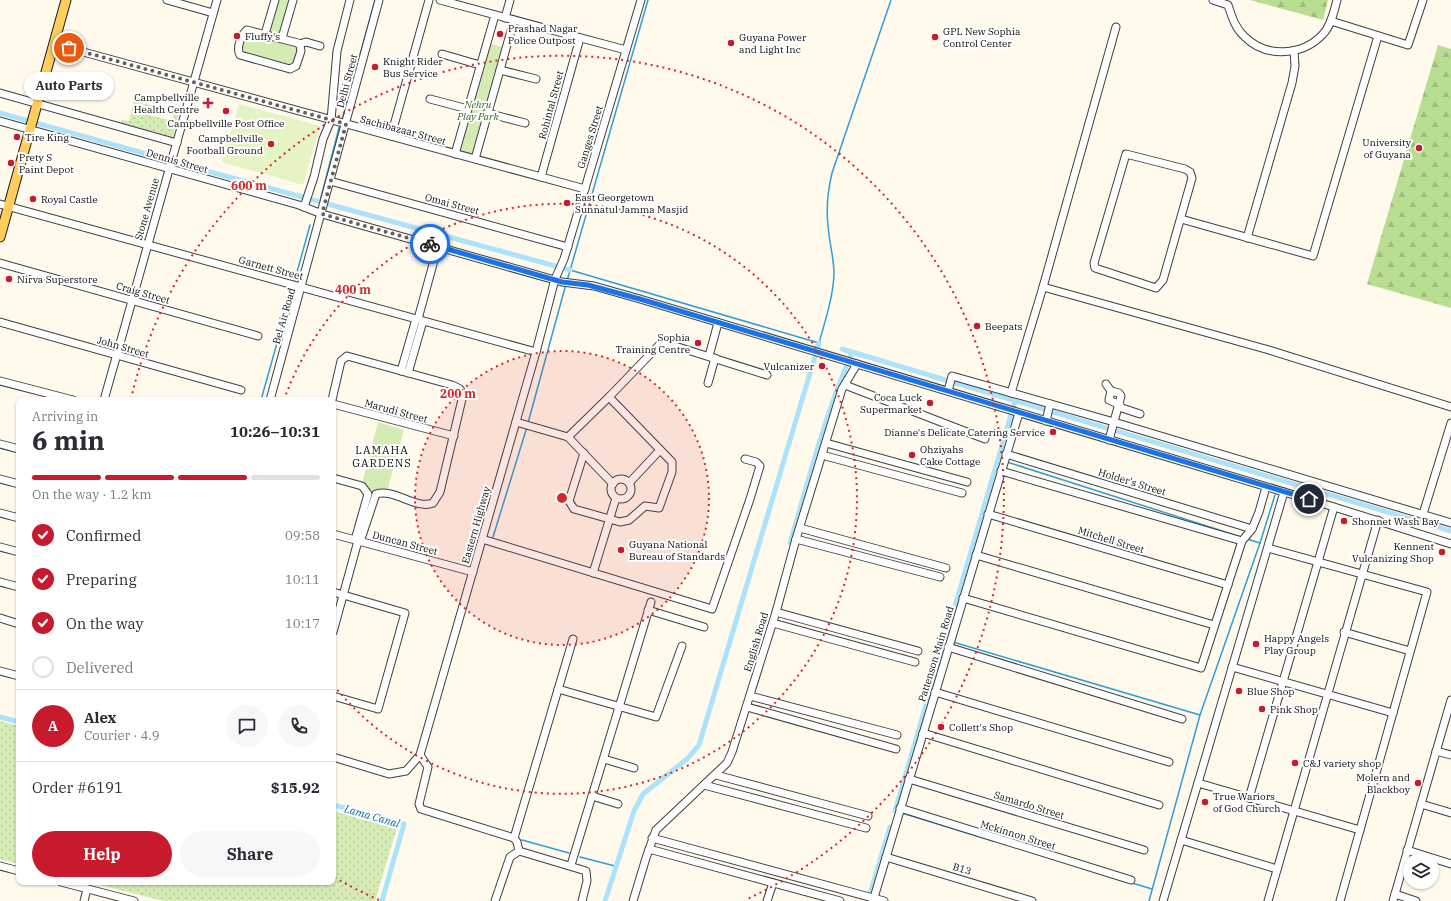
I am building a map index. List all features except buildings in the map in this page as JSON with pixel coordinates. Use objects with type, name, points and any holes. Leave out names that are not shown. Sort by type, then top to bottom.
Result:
[{"type":"main road","points":[[0,237],[4,205],[30,129],[66,0]]},
{"type":"street","points":[[167,0],[213,13]]},
{"type":"street","name":"Stone Avenue","points":[[105,397],[217,0]]},
{"type":"street","points":[[265,34],[275,0]]},
{"type":"street","points":[[282,38],[293,0]]},
{"type":"street","name":"Delhi Street","points":[[306,208],[323,139],[339,122],[338,51],[350,0]]},
{"type":"street","name":"Delhi Street","points":[[320,213],[330,181],[339,122],[379,0]]},
{"type":"street","points":[[391,136],[429,0]]},
{"type":"street","points":[[440,0],[626,50]]},
{"type":"street","points":[[505,18],[510,0]]},
{"type":"street","name":"Ganges Street","points":[[561,280],[564,259],[641,0]]},
{"type":"street","points":[[1213,0],[1228,4],[1234,23],[1244,37],[1256,46],[1272,52],[1294,51],[1311,44],[1324,34],[1331,22],[1337,0]]},
{"type":"street","points":[[1331,22],[1408,45],[1423,0]]},
{"type":"street","points":[[455,154],[495,15]]},
{"type":"street","points":[[475,159],[514,20]]},
{"type":"street","points":[[1011,393],[1043,287],[1116,27]]},
{"type":"street","points":[[299,44],[301,51],[298,64],[292,69],[244,57],[239,54],[239,48],[245,31],[250,30],[299,44],[304,42],[320,46]]},
{"type":"street","points":[[1181,219],[1313,256],[1378,36]]},
{"type":"street","name":"Rohintal Street","points":[[541,177],[580,38]]},
{"type":"street","name":"Sachibazaar Street","points":[[54,44],[585,189]]},
{"type":"street","points":[[1247,238],[1292,83],[1295,66],[1294,51]]},
{"type":"street","points":[[442,54],[480,65]]},
{"type":"street","points":[[500,70],[536,79]]},
{"type":"street","points":[[0,94],[177,143]]},
{"type":"street","points":[[430,99],[468,108]]},
{"type":"street","points":[[487,113],[525,122]]},
{"type":"street","name":"Dennis Street","points":[[0,121],[438,246],[561,280],[608,290],[851,362]]},
{"type":"street","points":[[1126,154],[1185,169],[1190,172],[1192,178],[1181,219],[1163,280],[1156,288],[1095,268],[1096,256],[1123,159],[1126,154]]},
{"type":"street","name":"Omai Street","points":[[330,181],[568,246]]},
{"type":"street","name":"Garnett Street","points":[[4,205],[536,352]]},
{"type":"street","name":"Bel Air Road","points":[[271,397],[302,288],[320,213]]},
{"type":"street","points":[[404,372],[438,246]]},
{"type":"street","name":"Craig Street","points":[[0,263],[258,336]]},
{"type":"street","name":"Eastern Highway","points":[[336,758],[389,774],[406,771],[420,755],[536,352],[561,280]]},
{"type":"street","points":[[1043,287],[1269,350],[1451,407]]},
{"type":"street","name":"John Street","points":[[0,322],[241,390]]},
{"type":"street","points":[[708,383],[718,323]]},
{"type":"street","points":[[568,437],[662,342],[767,375]]},
{"type":"street","points":[[333,397],[343,358],[349,356],[452,385],[463,392],[463,400],[440,492],[433,503],[423,504],[384,492],[372,495]]},
{"type":"street","points":[[851,362],[1378,520],[1451,544]]},
{"type":"street","name":"English Road","points":[[633,901],[652,838],[656,830],[716,775],[727,763],[732,752],[773,623],[796,539],[851,362]]},
{"type":"street","points":[[948,392],[952,376],[1114,422],[1451,523]]},
{"type":"street","points":[[0,381],[61,397]]},
{"type":"street","points":[[1106,384],[1111,391],[1119,392],[1121,396],[1109,440]]},
{"type":"street","points":[[845,385],[985,439]]},
{"type":"street","points":[[584,453],[570,499],[570,506],[574,509],[610,520],[626,521],[645,506],[659,508],[672,466],[671,460],[609,397]]},
{"type":"street","points":[[1046,421],[1050,404]]},
{"type":"street","name":"Marudi Street","points":[[336,405],[454,436]]},
{"type":"street","points":[[1119,406],[1140,414]]},
{"type":"street","name":"Pattenson Main Road","points":[[872,899],[898,818],[1018,413]]},
{"type":"street","points":[[516,422],[568,437],[613,484]]},
{"type":"street","points":[[1423,514],[1451,424]]},
{"type":"street","points":[[826,443],[967,482]]},
{"type":"street","points":[[0,444],[16,448]]},
{"type":"street","points":[[629,483],[660,450]]},
{"type":"street","points":[[822,455],[962,493]]},
{"type":"street","name":"Holder's Street","points":[[1006,455],[1252,528]]},
{"type":"street","points":[[482,539],[712,609],[760,466],[756,462],[745,459]]},
{"type":"street","points":[[1002,468],[1242,541]]},
{"type":"street","points":[[0,478],[16,483]]},
{"type":"street","points":[[336,479],[362,486],[372,495]]},
{"type":"street","points":[[620,479],[629,483],[631,490],[629,496],[625,499],[616,498],[611,492],[613,484],[620,479]]},
{"type":"street","points":[[963,598],[1201,668],[1242,541],[1252,528],[1266,487]]},
{"type":"street","points":[[1163,901],[1284,492]]},
{"type":"street","points":[[336,621],[372,495]]},
{"type":"street","points":[[594,573],[616,498]]},
{"type":"street","points":[[1249,798],[1334,507]]},
{"type":"street","points":[[0,513],[16,517]]},
{"type":"street","name":"Mitchell Street","points":[[988,514],[1228,585]]},
{"type":"street","points":[[1268,901],[1326,694],[1378,520]]},
{"type":"street","points":[[800,528],[946,568]]},
{"type":"street","name":"Duncan Street","points":[[336,535],[473,572]]},
{"type":"street","points":[[796,539],[940,577]]},
{"type":"street","points":[[0,547],[16,551]]},
{"type":"street","points":[[1268,548],[1427,592],[1340,901]]},
{"type":"street","points":[[976,555],[1214,625]]},
{"type":"street","points":[[0,582],[16,586]]},
{"type":"street","points":[[336,593],[405,613],[378,709],[336,697]]},
{"type":"street","points":[[571,865],[651,602]]},
{"type":"street","points":[[648,610],[704,627]]},
{"type":"street","points":[[776,612],[918,651]]},
{"type":"street","points":[[0,618],[16,623]]},
{"type":"street","points":[[773,623],[915,662]]},
{"type":"street","points":[[1344,632],[1410,651]]},
{"type":"street","points":[[514,838],[573,639]]},
{"type":"street","points":[[558,689],[656,717],[682,646]]},
{"type":"street","points":[[948,647],[1182,719]]},
{"type":"street","points":[[1232,667],[1393,713]]},
{"type":"street","points":[[0,671],[16,675]]},
{"type":"street","points":[[935,692],[1169,762]]},
{"type":"street","points":[[750,696],[897,735]]},
{"type":"street","points":[[1416,901],[1394,898],[1451,700]]},
{"type":"street","points":[[747,707],[896,749]]},
{"type":"street","points":[[923,733],[1159,805]]},
{"type":"street","points":[[1436,751],[1451,755]]},
{"type":"street","points":[[420,755],[428,767],[419,804],[421,809],[514,838],[517,842],[518,851]]},
{"type":"street","points":[[604,759],[634,768]]},
{"type":"street","points":[[716,775],[868,816]]},
{"type":"street","name":"Samardo Street","points":[[909,779],[1144,850]]},
{"type":"street","points":[[1198,783],[1360,830]]},
{"type":"street","points":[[704,785],[866,828]]},
{"type":"street","points":[[592,796],[618,804]]},
{"type":"street","points":[[1421,804],[1451,813]]},
{"type":"street","name":"Mckinnon Street","points":[[900,808],[1131,880]]},
{"type":"street","points":[[652,838],[872,899],[884,901]]},
{"type":"street","points":[[1181,840],[1277,869]]},
{"type":"street","points":[[649,849],[773,883],[824,899],[840,901]]},
{"type":"street","points":[[1407,850],[1451,864]]},
{"type":"street","points":[[518,851],[571,865],[586,871],[587,875],[582,901]]},
{"type":"street","points":[[494,901],[510,857],[518,851]]},
{"type":"street","name":"B13","points":[[886,857],[1032,901]]},
{"type":"street","points":[[0,866],[16,870]]},
{"type":"street","points":[[767,901],[773,883]]},
{"type":"street","points":[[72,885],[134,901]]},
{"type":"street","points":[[84,901],[87,889]]},
{"type":"green space","points":[[277,0],[290,0],[279,40],[297,46],[298,50],[292,66],[243,54],[241,48],[247,33],[268,37]]},
{"type":"green space","points":[[1250,0],[1328,0],[1323,20]]},
{"type":"green space","name":"Nehru Play Park","points":[[487,43],[506,48],[475,159],[455,154]]},
{"type":"green space","name":"University of Guyana","points":[[1438,45],[1451,49],[1451,308],[1367,284]]},
{"type":"green space","points":[[134,101],[179,113],[172,140],[120,126],[122,120],[129,121]],"holes":[[[139,104],[174,114],[172,121],[137,112]]]},
{"type":"green space","name":"Campbellville Football Ground","points":[[239,104],[320,126],[303,185],[222,162]]},
{"type":"green space","points":[[378,422],[404,430],[388,488],[375,493],[360,540],[368,491],[363,480]]},
{"type":"green space","points":[[0,721],[16,725],[16,863],[0,859]]},
{"type":"green space","points":[[336,812],[397,828],[375,901],[163,901],[101,885],[336,885]]},
{"type":"waterway","points":[[342,120],[375,0]]},
{"type":"waterway","points":[[567,281],[648,0]]},
{"type":"waterway","points":[[570,270],[819,343],[830,301],[834,274],[827,219],[832,173],[891,0]]},
{"type":"waterway","points":[[0,113],[570,270]]},
{"type":"waterway","points":[[320,201],[340,124]]},
{"type":"waterway","points":[[294,283],[310,225]]},
{"type":"waterway","points":[[528,423],[566,284]]},
{"type":"waterway","points":[[262,397],[293,286]]},
{"type":"waterway","points":[[605,901],[634,811],[643,794],[687,759],[699,745],[819,343]]},
{"type":"waterway","points":[[842,349],[1451,531]]},
{"type":"waterway","points":[[790,543],[826,423],[842,376],[852,353]]},
{"type":"waterway","points":[[895,811],[1015,401]]},
{"type":"waterway","points":[[493,537],[527,427]]},
{"type":"waterway","points":[[0,448],[16,452]]},
{"type":"waterway","points":[[998,459],[1003,461]]},
{"type":"waterway","points":[[1007,462],[1241,537]]},
{"type":"waterway","points":[[1149,901],[1200,715],[1260,543],[1275,495]]},
{"type":"waterway","points":[[1247,539],[1260,543]]},
{"type":"waterway","points":[[953,642],[1200,715]]},
{"type":"waterway","name":"Lama Canal","points":[[0,717],[16,721]]},
{"type":"waterway","name":"Lama Canal","points":[[336,806],[404,824],[382,901]]},
{"type":"waterway","points":[[902,813],[993,841]]},
{"type":"waterway","points":[[868,901],[890,827]]},
{"type":"waterway","points":[[522,840],[569,853]]},
{"type":"waterway","points":[[580,857],[615,866]]},
{"type":"waterway","points":[[1132,883],[1152,889]]},
{"type":"way so far","points":[[69,48],[346,124],[322,214],[430,244]]},
{"type":"place","name":"Prashad Nagar Police Outpost","points":[[500,34]]},
{"type":"place","name":"Fluffy's","points":[[237,36]]},
{"type":"place","name":"GPL New Sophia Control Center","points":[[935,37]]},
{"type":"place","name":"Guyana Power and Light Inc","points":[[731,43]]},
{"type":"place","name":"Auto Parts","points":[[69,48]]},
{"type":"place","name":"Knight Rider Bus Service","points":[[375,67]]},
{"type":"place","name":"Campbellville Health Centre","points":[[208,103]]},
{"type":"place","name":"Campbellville Post Office","points":[[226,111]]},
{"type":"place","name":"Tire King","points":[[17,137]]},
{"type":"place","name":"Campbellville Football Ground","points":[[271,144]]},
{"type":"place","name":"University of Guyana","points":[[1419,148]]},
{"type":"place","name":"Prety S Paint Depot","points":[[11,163]]},
{"type":"place","name":"Royal Castle","points":[[33,199]]},
{"type":"place","name":"East Georgetown Sunnatul Jamma Masjid","points":[[567,203]]},
{"type":"place","name":"Nirva Superstore","points":[[9,279]]},
{"type":"place","name":"Beepats","points":[[977,326]]},
{"type":"place","name":"Sophia Training Centre","points":[[698,343]]},
{"type":"place","name":"Vulcanizer","points":[[822,366]]},
{"type":"place","name":"Coca Luck Supermarket","points":[[930,403]]},
{"type":"place","name":"Dianne's Delicate Catering Service","points":[[1053,432]]},
{"type":"place","name":"Ohziyahs Cake Cottage","points":[[912,455]]},
{"type":"place","name":"Shonnet Wash Bay","points":[[1344,521]]},
{"type":"place","name":"Guyana National Bureau of Standards","points":[[621,550]]},
{"type":"place","name":"Kennent Vulcanizing Shop","points":[[1442,552]]},
{"type":"place","name":"Happy Angels Play Group","points":[[1256,644]]},
{"type":"place","name":"Blue Shop","points":[[1239,691]]},
{"type":"place","name":"Pink Shop","points":[[1262,709]]},
{"type":"place","name":"Collett's Shop","points":[[941,727]]},
{"type":"place","name":"C&J variety shop","points":[[1295,763]]},
{"type":"place","name":"Molern and Blackboy","points":[[1418,783]]},
{"type":"place","name":"True Wariors of God Church","points":[[1205,802]]},
{"type":"district","name":"LAMAHA GARDENS","points":[[382,456]]},
{"type":"route","points":[[430,244],[562,282],[588,285],[640,299],[1309,499]]}]
